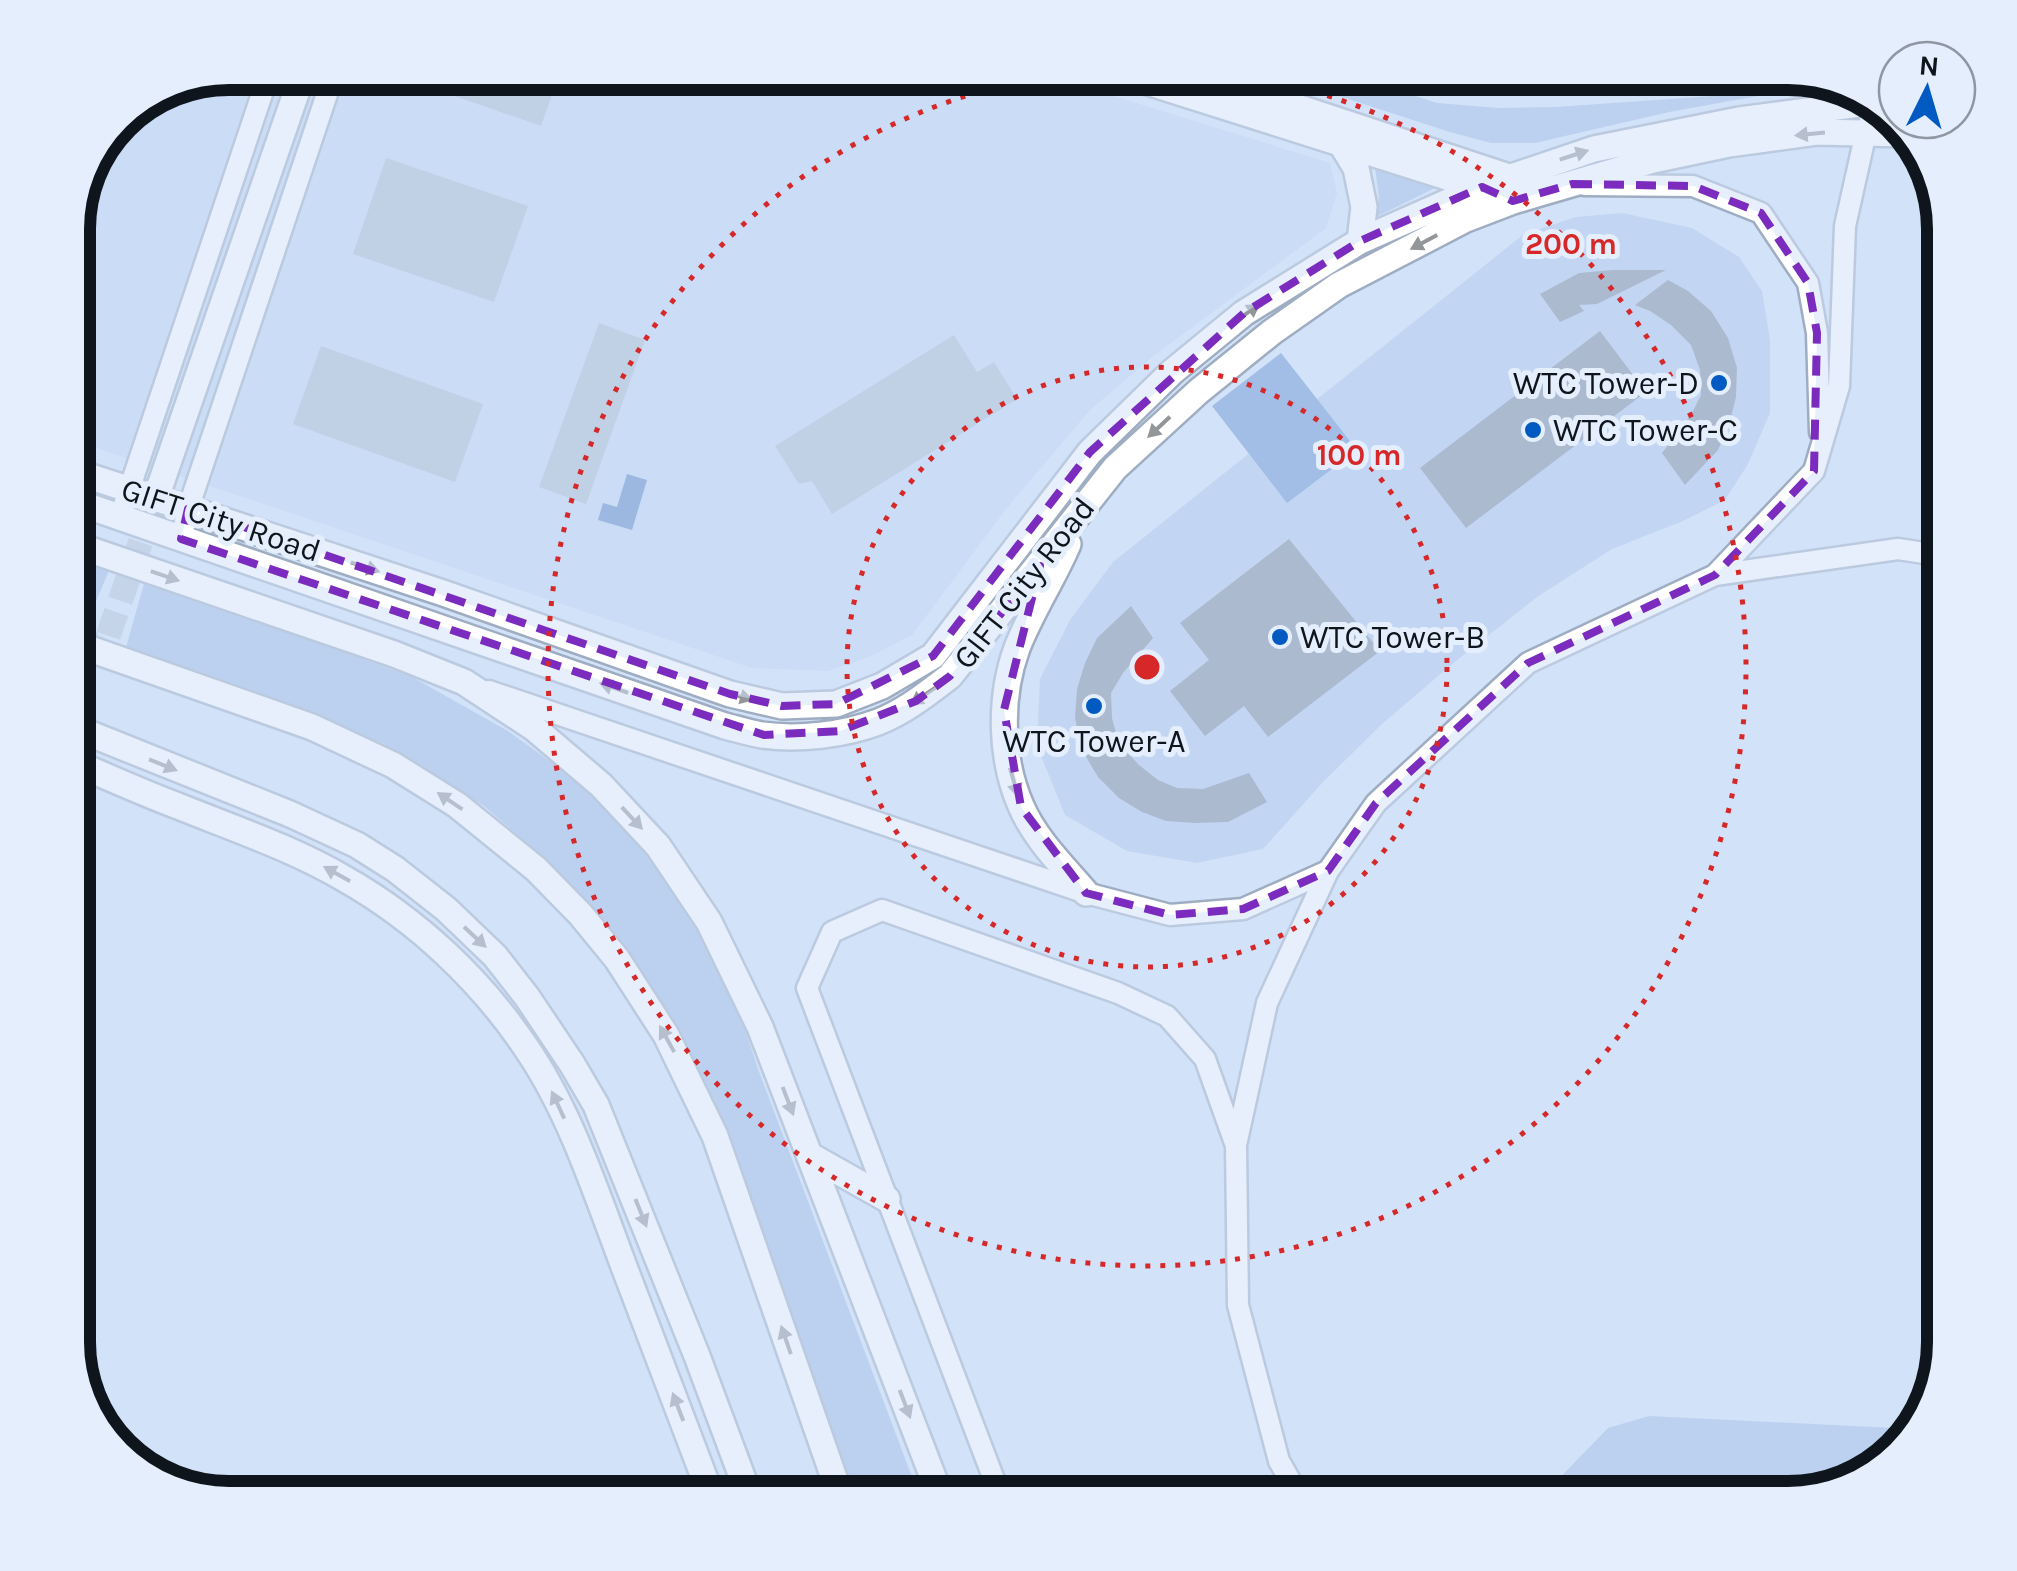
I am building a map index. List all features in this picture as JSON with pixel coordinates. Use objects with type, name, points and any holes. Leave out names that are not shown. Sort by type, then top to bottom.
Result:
[{"type":"street","points":[[120,518],[263,90]]},
{"type":"street","points":[[160,486],[297,90]]},
{"type":"street","points":[[181,539],[328,90]]},
{"type":"street","points":[[1177,90],[1482,187],[1511,189]]},
{"type":"street","points":[[1243,90],[1511,189]]},
{"type":"street","name":"GIFT City Road","points":[[90,507],[724,726],[764,735],[840,732],[879,722],[950,676],[1114,468],[1199,391],[1272,332],[1340,285],[1466,220],[1511,189],[1594,149],[1739,120],[1850,105]]},
{"type":"street","points":[[1716,576],[1814,471],[1839,386],[1845,226],[1870,117]]},
{"type":"street","name":"GIFT City Road","points":[[1511,189],[1560,187],[1654,160],[1730,144],[1817,132],[1877,133]]},
{"type":"street","points":[[1338,140],[1356,168],[1364,207],[1360,242]]},
{"type":"street","points":[[1560,187],[1693,186],[1761,213],[1808,283],[1817,333],[1820,451]]},
{"type":"street","name":"GIFT City Road","points":[[90,476],[443,593],[730,694],[782,706],[836,704],[882,686],[933,656],[1090,452],[1172,372],[1244,313],[1360,242],[1482,187]]},
{"type":"street","points":[[1068,524],[1068,545],[1018,644],[1007,677],[1004,710],[1008,758],[1021,806],[1042,841],[1086,893]]},
{"type":"street","points":[[90,550],[394,654],[464,682],[1086,893],[1170,915],[1243,909],[1328,871]]},
{"type":"street","points":[[1291,1481],[1280,1461],[1238,1305],[1236,1145],[1267,1003],[1328,871],[1376,803],[1528,662],[1716,576],[1898,550],[1927,554]]},
{"type":"street","points":[[90,648],[312,727],[393,765],[457,805],[536,869],[580,914],[617,959],[666,1035],[715,1136],[835,1481]]},
{"type":"street","points":[[464,682],[534,728],[601,785],[658,846],[709,922],[760,1026],[934,1481]]},
{"type":"street","points":[[90,734],[357,845],[420,889],[495,956],[527,997],[596,1105],[690,1338],[739,1481]]},
{"type":"street","points":[[90,769],[252,834],[348,880],[424,933],[494,1003],[550,1087],[584,1162],[706,1481]]},
{"type":"street","points":[[995,1481],[807,988],[832,932],[882,910],[1118,993],[1167,1016],[1205,1059],[1236,1145]]},
{"type":"street","points":[[809,1155],[887,1198]]},
{"type":"highlighted area","points":[[1572,184],[1693,186],[1761,213],[1808,283],[1817,333],[1814,471],[1715,575],[1528,663],[1376,803],[1328,871],[1243,909],[1170,915],[1086,893],[1021,807],[1004,710],[1040,566],[950,676],[916,701],[840,731],[764,735],[181,539],[188,509],[200,512],[730,694],[782,706],[836,704],[933,656],[1090,452],[1244,313],[1360,241],[1482,187],[1513,201]]},
{"type":"shaded area","points":[[229,90],[1094,90],[1330,163],[1337,193],[1326,228],[1151,358],[1090,410],[1006,509],[912,635],[869,657],[828,671],[752,668],[90,446],[90,220],[95,193],[113,152],[152,113],[202,93]]},
{"type":"shaded area","points":[[1320,90],[1397,90],[1437,103],[1499,108],[1785,91],[1669,112],[1535,143],[1491,143]]},
{"type":"shaded area","points":[[1375,168],[1439,186],[1376,217],[1379,197]]},
{"type":"shaded area","points":[[1622,213],[1692,228],[1739,257],[1762,291],[1770,340],[1770,413],[1748,464],[1725,500],[1612,549],[1537,597],[1382,724],[1263,849],[1197,863],[1127,851],[1065,815],[1037,746],[1040,679],[1070,620],[1113,562],[1524,234],[1576,217]]},
{"type":"shaded area","points":[[1281,353],[1357,450],[1287,503],[1212,406]]},
{"type":"shaded area","points":[[627,474],[647,480],[632,530],[598,520],[603,503],[617,507]]},
{"type":"shaded area","points":[[90,561],[110,568],[90,616]]},
{"type":"shaded area","points":[[145,580],[412,677],[508,731],[594,793],[678,893],[727,974],[758,1069],[914,1481],[847,1481],[692,1056],[591,907],[543,857],[484,806],[384,744],[257,692],[125,651]]},
{"type":"shaded area","points":[[1649,1416],[1897,1428],[1865,1458],[1815,1478],[1557,1481],[1608,1428]]},
{"type":"building","points":[[437,90],[554,90],[541,126]]},
{"type":"building","points":[[386,158],[528,206],[494,302],[353,254]]},
{"type":"building","points":[[1666,270],[1597,304],[1579,305],[1584,311],[1560,322],[1540,294],[1579,273]]},
{"type":"building","name":"WTC Tower-D","points":[[1668,280],[1711,311],[1728,338],[1737,368],[1736,397],[1718,450],[1685,485],[1662,453],[1701,395],[1700,370],[1691,345],[1671,325],[1635,305]]},
{"type":"building","points":[[599,323],[645,340],[586,504],[539,487]]},
{"type":"building","name":"WTC Tower-C","points":[[1600,331],[1646,392],[1466,528],[1420,468]]},
{"type":"building","points":[[954,335],[977,372],[994,362],[1017,399],[832,514],[812,481],[799,484],[775,446]]},
{"type":"building","points":[[321,346],[483,404],[455,482],[293,424]]},
{"type":"building","name":"WTC Tower-B","points":[[1289,539],[1380,651],[1268,737],[1244,706],[1205,736],[1170,691],[1209,660],[1180,623]]},
{"type":"building","name":"WTC Tower-A","points":[[1131,606],[1153,638],[1111,693],[1119,744],[1158,780],[1177,788],[1203,789],[1249,773],[1267,802],[1228,822],[1166,821],[1119,798],[1098,777],[1082,750],[1075,718],[1077,689],[1097,638]]},
{"type":"tunnel","points":[[90,647],[106,642],[160,486]]},
{"type":"place","name":"WTC Tower-D","points":[[1719,383]]},
{"type":"place","name":"WTC Tower-C","points":[[1533,430]]},
{"type":"place","name":"WTC Tower-B","points":[[1280,637]]},
{"type":"place","name":"WTC Tower-A","points":[[1094,706]]}]
